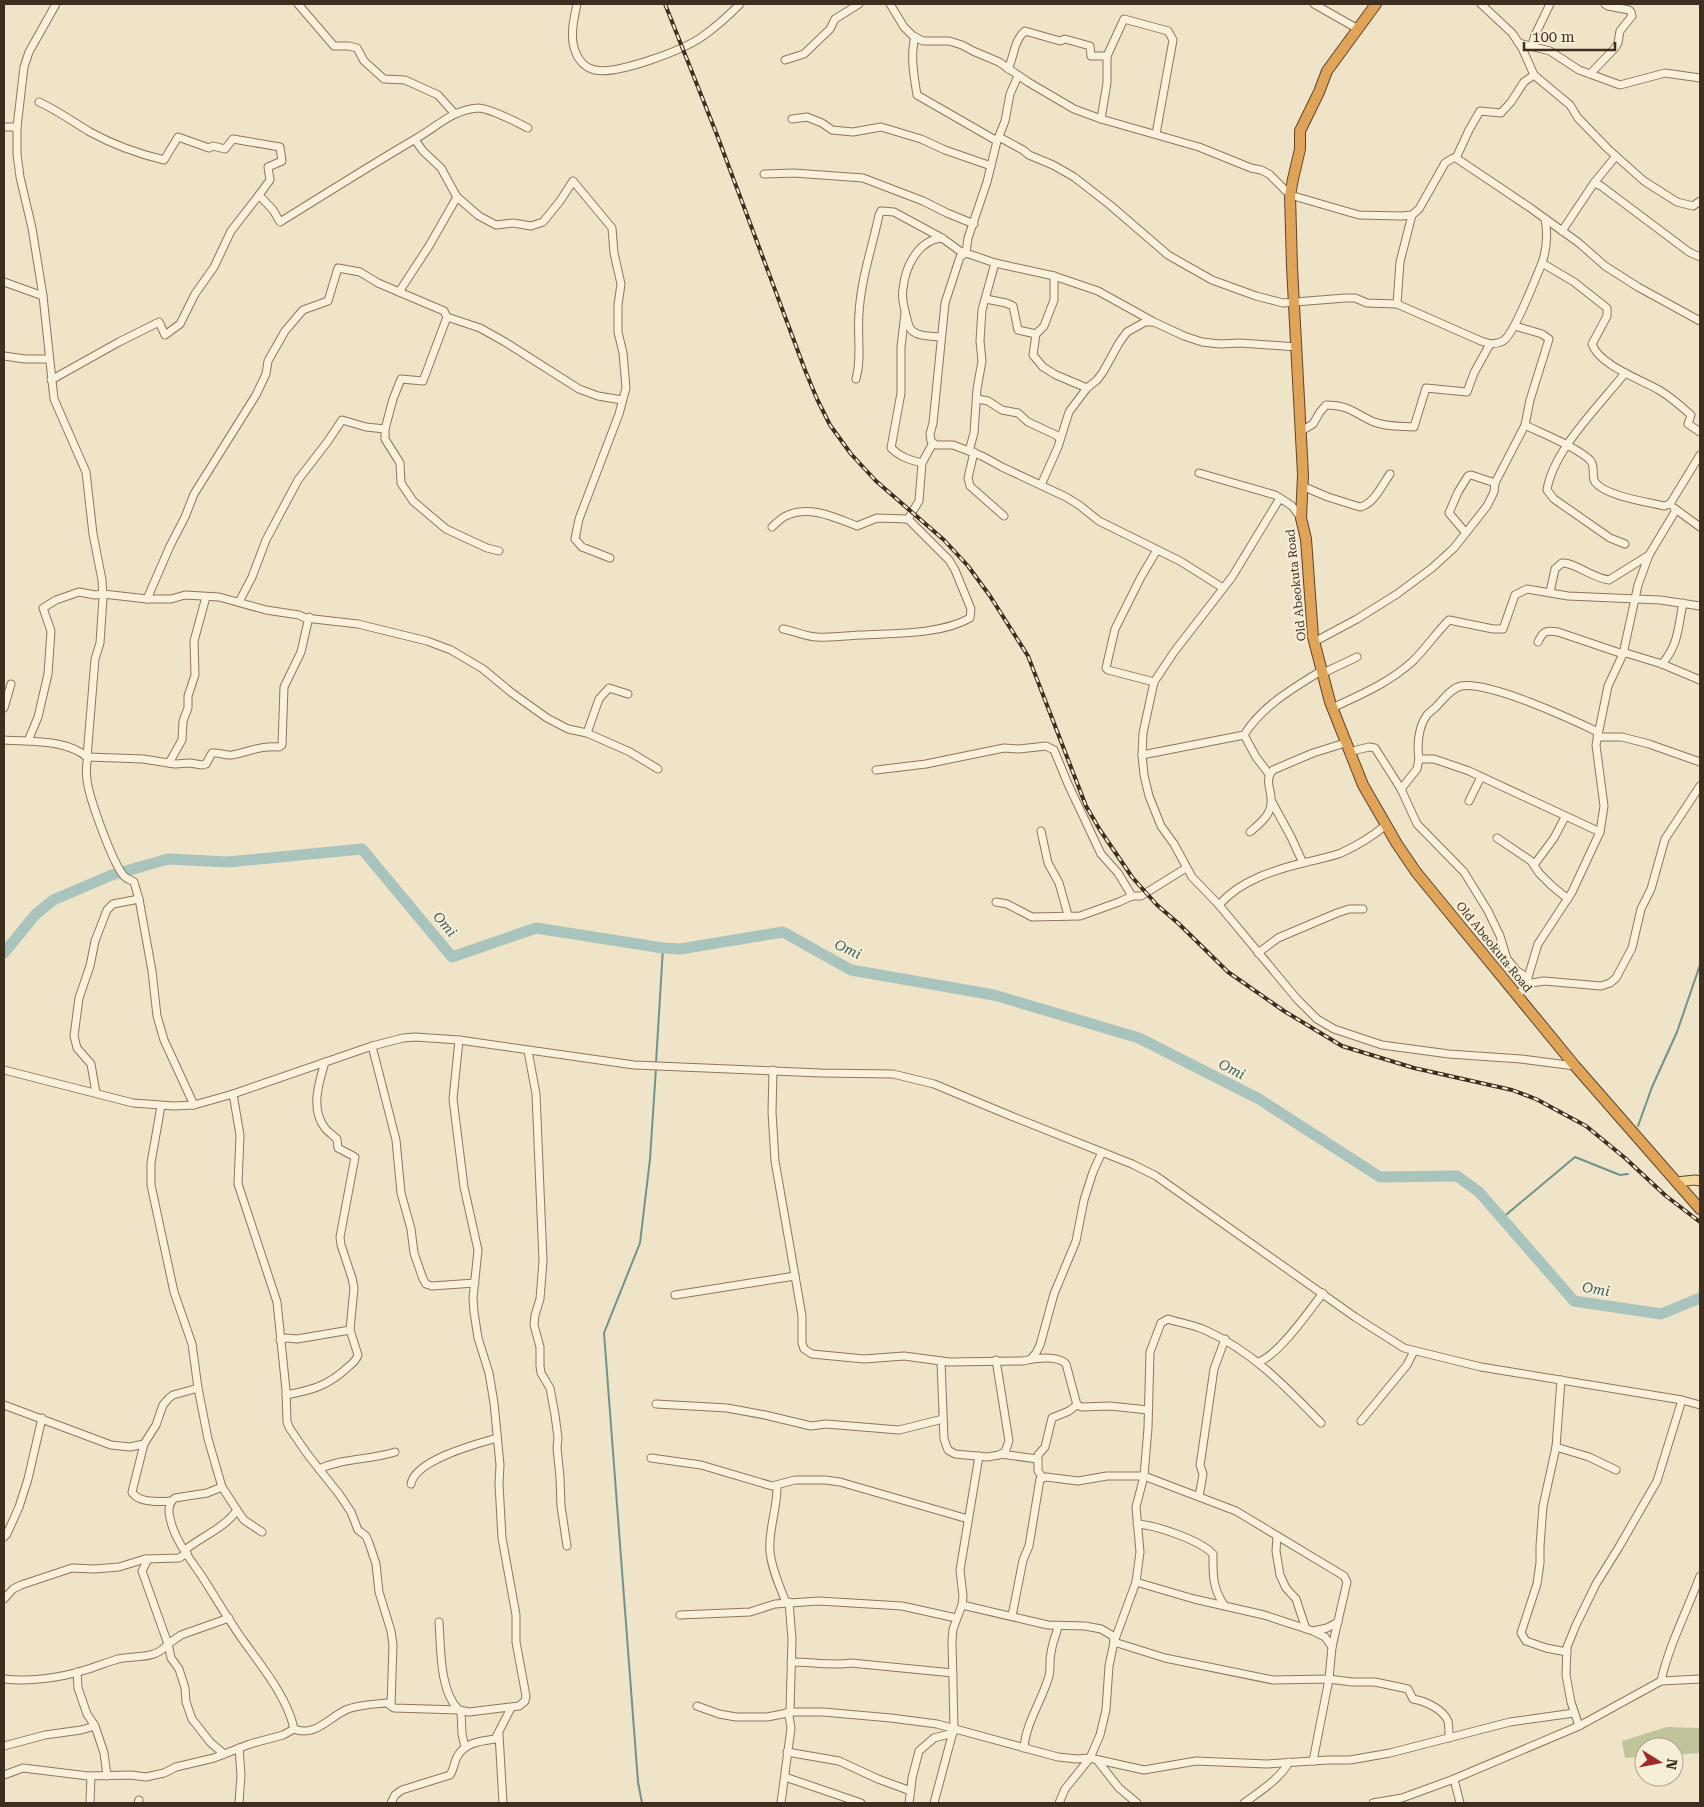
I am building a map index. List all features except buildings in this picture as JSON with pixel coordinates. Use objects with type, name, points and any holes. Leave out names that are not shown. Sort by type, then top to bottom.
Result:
[{"type":"highway","name":"Old Abeokuta Road","points":[[1376,4],[1327,71],[1300,131],[1300,149],[1290,195],[1301,431],[1301,518],[1306,539],[1314,642],[1321,672],[1332,708],[1363,785],[1416,872],[1521,991],[1574,1066],[1700,1209]]},
{"type":"main road","points":[[1676,1182],[1700,1181]]},
{"type":"street","points":[[56,4],[29,52],[24,67],[17,127],[18,169],[32,228],[43,296],[48,359],[56,406],[86,472],[92,534],[102,580],[100,643],[95,659],[86,779],[116,862],[125,877],[134,882],[139,899],[164,1040],[194,1104]]},
{"type":"street","points":[[298,4],[334,46],[357,48],[364,61],[384,79],[405,80],[438,95],[455,114]]},
{"type":"street","points":[[577,4],[573,38],[575,52],[587,67],[596,70],[628,66],[684,48],[703,36],[740,4]]},
{"type":"street","points":[[785,60],[804,54],[830,29],[835,19],[859,4]]},
{"type":"street","points":[[1314,4],[1358,29]]},
{"type":"street","points":[[1481,4],[1512,33],[1519,43],[1534,75],[1565,99],[1578,118],[1616,156],[1644,181],[1671,199],[1687,206],[1699,203]]},
{"type":"street","points":[[1532,45],[1550,4]]},
{"type":"street","points":[[1590,74],[1618,43],[1620,31],[1632,16],[1628,10],[1605,4]]},
{"type":"street","points":[[893,6],[904,27],[915,37],[923,41],[950,41],[1000,62],[1018,76],[1074,109],[1101,119],[1190,144],[1251,168],[1261,170],[1276,178],[1290,195],[1359,215],[1412,215]]},
{"type":"street","points":[[1101,119],[1107,83],[1107,56],[1124,19],[1168,31],[1173,40],[1156,134]]},
{"type":"street","points":[[1008,69],[1013,59],[1016,43],[1020,35],[1025,32],[1060,41],[1065,39],[1090,46],[1091,56],[1107,56]]},
{"type":"street","points":[[915,37],[912,62],[917,95],[998,139],[1024,150],[1029,155],[1053,165],[1074,177],[1168,255],[1185,266],[1212,280],[1256,296],[1283,303],[1355,298],[1367,303],[1397,304],[1441,325],[1490,344],[1497,344],[1506,340],[1515,326],[1542,263],[1546,248],[1547,229],[1545,219]]},
{"type":"street","points":[[1519,43],[1532,45],[1555,53],[1571,66],[1620,84],[1665,73],[1700,78]]},
{"type":"street","points":[[1397,304],[1400,262],[1412,215],[1419,209],[1445,164],[1456,158],[1480,111],[1501,113],[1524,82],[1534,75]]},
{"type":"street","points":[[1018,76],[1010,94],[1005,121],[968,238],[966,253],[960,257],[948,290],[940,337],[933,423],[930,434],[931,441],[942,446],[953,445],[972,452],[1041,485],[1079,505],[1099,521],[1180,561],[1223,588]]},
{"type":"street","points":[[39,102],[55,109],[112,143],[164,160],[178,137],[210,148],[213,146],[225,148],[232,139],[280,147],[282,161],[268,167],[270,180],[231,231],[214,267],[196,294],[180,324],[165,335],[159,322],[52,380]]},
{"type":"street","points":[[259,195],[273,210],[280,222],[415,140],[450,115],[480,108],[506,117],[528,128]]},
{"type":"street","points":[[792,119],[807,117],[822,123],[832,130],[853,132],[882,127],[921,139],[945,150],[991,166]]},
{"type":"street","points":[[4,127],[17,127]]},
{"type":"street","points":[[415,140],[422,151],[441,168],[457,197],[479,216],[496,225],[513,223],[531,226],[543,222],[573,181],[612,228],[614,253],[620,284],[618,332],[623,353],[626,388],[619,414],[579,518],[575,539],[582,547],[610,558]]},
{"type":"street","points":[[1562,231],[1594,183],[1616,156]]},
{"type":"street","points":[[1456,158],[1562,231],[1605,266],[1638,287],[1700,320]]},
{"type":"street","points":[[764,174],[794,173],[863,178],[923,201],[974,224]]},
{"type":"street","points":[[1594,183],[1601,186],[1689,252],[1700,257]]},
{"type":"street","points":[[400,292],[457,197]]},
{"type":"street","points":[[856,379],[859,369],[859,314],[862,289],[866,265],[881,211],[894,212],[942,238],[960,251],[995,263],[1054,276],[1098,291],[1154,322],[1202,342],[1297,347]]},
{"type":"street","points":[[940,337],[912,332],[905,313],[902,289],[909,265],[927,242],[933,238],[942,238]]},
{"type":"street","points":[[995,263],[980,322],[982,362],[968,478],[970,486],[1004,516]]},
{"type":"street","points":[[1542,263],[1574,282],[1604,305],[1608,316],[1592,344],[1600,355],[1625,373],[1671,398],[1691,415],[1688,424],[1700,432]]},
{"type":"street","points":[[147,599],[194,494],[256,395],[266,374],[268,361],[286,332],[303,310],[328,301],[338,268],[360,272],[378,283],[444,311],[448,317],[480,328],[578,389],[598,396],[622,400]]},
{"type":"street","points":[[1054,276],[1054,300],[1044,326],[1036,334],[1033,355],[1043,367],[1086,388]]},
{"type":"street","points":[[4,282],[43,296]]},
{"type":"street","points":[[986,299],[1013,306],[1018,330],[1036,334]]},
{"type":"street","points":[[905,313],[901,347],[901,393],[891,448],[897,454],[911,461],[922,463]]},
{"type":"street","points":[[448,317],[423,381],[402,379],[392,399],[385,430],[385,439],[400,463],[400,483],[413,501],[446,528],[487,548],[499,550]]},
{"type":"street","points":[[1041,485],[1066,416],[1086,388],[1097,380],[1103,372],[1127,332],[1144,322],[1154,322]]},
{"type":"street","points":[[1314,642],[1357,619],[1397,594],[1432,568],[1454,548],[1487,506],[1494,492],[1495,483],[1524,425],[1549,339],[1542,334],[1515,326]]},
{"type":"street","points":[[1301,431],[1313,424],[1326,405],[1343,406],[1383,425],[1414,427],[1426,388],[1467,392],[1474,373],[1490,344]]},
{"type":"street","points":[[4,356],[48,359]]},
{"type":"street","points":[[1625,373],[1566,445],[1548,482],[1547,490],[1549,494],[1610,538],[1625,544]]},
{"type":"street","points":[[977,399],[988,401],[1005,411],[1018,413],[1028,422],[1059,436]]},
{"type":"street","points":[[239,602],[252,577],[266,540],[298,480],[342,420],[385,430]]},
{"type":"street","points":[[1524,425],[1566,445],[1589,459],[1592,464],[1593,478],[1596,484],[1621,496],[1664,506],[1670,504],[1700,455]]},
{"type":"street","points":[[908,519],[919,500],[922,463],[933,443]]},
{"type":"street","points":[[1199,473],[1275,495],[1292,506],[1301,518]]},
{"type":"street","points":[[1302,486],[1328,498],[1360,507],[1365,506],[1372,499],[1390,474]]},
{"type":"street","points":[[1465,532],[1449,512],[1458,492],[1468,476],[1471,475],[1495,483]]},
{"type":"street","points":[[1280,498],[1232,577],[1174,652],[1154,682],[1143,733],[1142,755],[1144,775],[1154,811],[1161,826],[1174,844],[1192,877],[1219,905],[1297,999],[1317,1019],[1334,1029],[1382,1045],[1409,1050],[1521,1059],[1574,1066]]},
{"type":"street","points":[[1670,504],[1700,527]]},
{"type":"street","points":[[1521,991],[1528,978],[1538,944],[1568,898],[1600,832],[1604,806],[1597,758],[1598,734],[1608,686],[1623,654],[1638,585],[1649,555],[1676,510]]},
{"type":"street","points":[[772,527],[787,515],[804,511],[819,512],[858,526],[877,518],[908,519],[949,560],[971,609],[970,618],[960,623],[935,629],[816,637],[783,629]]},
{"type":"street","points":[[1154,682],[1106,668],[1115,629],[1157,550]]},
{"type":"street","points":[[1550,592],[1555,569],[1558,564],[1567,562],[1586,573],[1609,580],[1649,555]]},
{"type":"street","points":[[1332,708],[1382,684],[1401,670],[1414,660],[1449,620],[1500,630],[1504,627],[1515,595],[1528,589],[1568,596],[1683,603],[1700,606]]},
{"type":"street","points":[[28,741],[38,717],[48,674],[51,631],[42,608],[56,600],[79,592],[147,599],[171,599],[185,594],[213,596],[266,610],[358,624],[427,641],[452,650],[483,669],[547,718],[568,730],[588,733],[630,752],[658,769]]},
{"type":"street","points":[[169,764],[182,740],[183,722],[188,708],[188,696],[195,676],[194,641],[206,597]]},
{"type":"street","points":[[1662,664],[1676,644],[1683,603]]},
{"type":"street","points":[[4,740],[65,746],[78,750],[88,757],[143,759],[169,764],[190,763],[202,765],[206,764],[212,753],[215,752],[233,755],[254,748],[279,747],[282,744],[284,687],[301,652],[309,617]]},
{"type":"street","points":[[1538,642],[1542,633],[1552,631],[1623,654],[1662,664],[1700,680]]},
{"type":"street","points":[[1142,755],[1244,735],[1260,714],[1273,703],[1321,672],[1358,657]]},
{"type":"street","points":[[4,708],[11,684]]},
{"type":"street","points":[[1401,789],[1417,769],[1419,760],[1417,747],[1426,716],[1444,698],[1460,686],[1500,692],[1572,720],[1598,734],[1622,737],[1649,744],[1700,762]]},
{"type":"street","points":[[588,733],[600,699],[609,688],[628,694]]},
{"type":"street","points":[[1244,735],[1268,774],[1272,802],[1292,837],[1303,863]]},
{"type":"street","points":[[876,770],[926,764],[1004,748],[1050,747],[1054,750],[1101,854],[1118,874],[1132,896]]},
{"type":"street","points":[[1268,774],[1277,768],[1313,753],[1347,747],[1375,748],[1401,789],[1417,824],[1455,862],[1479,894],[1500,936],[1507,959],[1516,971],[1528,978]]},
{"type":"street","points":[[1419,760],[1434,759],[1481,777],[1600,832]]},
{"type":"street","points":[[1469,801],[1481,777]]},
{"type":"street","points":[[1521,991],[1532,983],[1544,981],[1601,986],[1610,983],[1616,978],[1632,948],[1641,909],[1651,889],[1665,840],[1700,786]]},
{"type":"street","points":[[1250,832],[1268,814],[1272,802]]},
{"type":"street","points":[[1534,865],[1554,838],[1565,816]]},
{"type":"street","points":[[1219,905],[1235,889],[1263,876],[1340,853],[1378,832],[1386,824]]},
{"type":"street","points":[[1041,831],[1048,863],[1059,883],[1068,915]]},
{"type":"street","points":[[1497,838],[1521,853],[1552,886],[1568,898]]},
{"type":"street","points":[[996,902],[1007,904],[1032,917],[1080,916],[1132,896],[1141,896],[1186,868]]},
{"type":"street","points":[[96,1093],[91,1064],[77,1048],[74,1036],[79,998],[90,966],[95,941],[107,910],[113,904],[139,899]]},
{"type":"street","points":[[1258,953],[1278,938],[1337,913],[1348,909],[1363,909]]},
{"type":"street","points":[[4,1070],[134,1103],[161,1106],[194,1104],[233,1094],[372,1046],[409,1038],[432,1038],[459,1040],[634,1065],[821,1073],[893,1074],[916,1078],[1102,1152],[1156,1176],[1388,1339],[1404,1348],[1456,1362],[1682,1400],[1700,1405]]},
{"type":"street","points":[[294,1729],[301,1732],[313,1730],[348,1709],[387,1703],[394,1708],[460,1710],[469,1712],[511,1708],[522,1704],[526,1696],[518,1656],[516,1615],[502,1538],[499,1484],[500,1465],[494,1403],[489,1374],[478,1338],[474,1312],[478,1250],[464,1187],[452,1099],[459,1040]]},
{"type":"street","points":[[372,1046],[394,1131],[401,1193],[411,1229],[414,1253],[423,1280],[426,1284],[432,1286],[475,1283]]},
{"type":"street","points":[[528,1051],[536,1094],[542,1262],[540,1299],[534,1325],[540,1347],[541,1373],[550,1388],[556,1415],[561,1506],[567,1546]]},
{"type":"street","points":[[286,1395],[311,1390],[331,1382],[358,1355],[350,1330],[354,1288],[340,1236],[355,1157],[338,1148],[337,1139],[325,1128],[321,1121],[316,1094],[324,1062]]},
{"type":"street","points":[[772,1070],[775,1161],[802,1316],[802,1343],[804,1349],[812,1354],[864,1359],[904,1356],[949,1362],[1023,1361],[1031,1359],[1060,1360],[1064,1362],[1069,1372],[1077,1405]]},
{"type":"street","points":[[233,1094],[240,1135],[238,1184],[277,1302],[287,1418],[290,1429],[339,1494],[351,1512],[358,1530],[366,1536],[376,1564],[379,1592],[391,1631],[393,1645],[392,1706]]},
{"type":"street","points":[[161,1106],[151,1163],[151,1185],[174,1292],[192,1344],[208,1439],[222,1487],[244,1520],[262,1532]]},
{"type":"street","points":[[1031,1359],[1040,1345],[1054,1294],[1076,1241],[1084,1200],[1102,1152]]},
{"type":"street","points":[[675,1295],[795,1276]]},
{"type":"street","points":[[1258,1362],[1269,1356],[1289,1335],[1322,1293]]},
{"type":"street","points":[[1059,1803],[1065,1789],[1094,1759],[1106,1710],[1109,1666],[1114,1642],[1136,1582],[1140,1552],[1136,1524],[1136,1507],[1144,1476],[1150,1352],[1161,1323],[1168,1319],[1203,1329],[1224,1339],[1271,1372],[1321,1423]]},
{"type":"street","points":[[280,1340],[350,1330]]},
{"type":"street","points":[[1200,1497],[1203,1474],[1200,1465],[1214,1369],[1224,1339]]},
{"type":"street","points":[[1361,1421],[1407,1365],[1414,1351]]},
{"type":"street","points":[[941,1361],[942,1419],[944,1439],[948,1450],[954,1454],[987,1457],[1005,1452],[1009,1441],[996,1360]]},
{"type":"street","points":[[1560,1380],[1556,1447],[1543,1506],[1537,1584],[1521,1633],[1526,1641],[1546,1648],[1567,1652]]},
{"type":"street","points":[[198,1388],[173,1395],[163,1405],[156,1425],[144,1444],[132,1492],[138,1498],[159,1502],[207,1493],[222,1487]]},
{"type":"street","points":[[1579,1726],[1574,1713],[1566,1676],[1567,1652],[1576,1625],[1596,1584],[1657,1481],[1682,1400]]},
{"type":"street","points":[[656,1404],[727,1408],[811,1426],[826,1424],[886,1430],[911,1427],[942,1419]]},
{"type":"street","points":[[4,1405],[111,1445],[130,1447],[144,1444]]},
{"type":"street","points":[[1077,1405],[1082,1407],[1110,1406],[1148,1410]]},
{"type":"street","points":[[1077,1405],[1069,1411],[1052,1418],[1045,1447],[1039,1453],[1037,1459],[1038,1471],[1043,1478],[1078,1481],[1107,1476],[1144,1476],[1236,1510],[1344,1576],[1348,1582],[1332,1647],[1329,1679],[1313,1761]]},
{"type":"street","points":[[4,1537],[19,1507],[28,1479],[42,1418]]},
{"type":"street","points":[[411,1484],[412,1479],[424,1467],[449,1453],[461,1451],[497,1438]]},
{"type":"street","points":[[1556,1447],[1589,1457],[1616,1470]]},
{"type":"street","points":[[319,1469],[331,1463],[380,1457],[396,1452]]},
{"type":"street","points":[[1000,1454],[1037,1459]]},
{"type":"street","points":[[934,1803],[954,1731],[952,1641],[956,1618],[962,1605],[963,1596],[960,1570],[979,1456]]},
{"type":"street","points":[[651,1458],[701,1465],[765,1484],[778,1485],[786,1482],[806,1480],[840,1482],[968,1519]]},
{"type":"street","points":[[1012,1616],[1024,1560],[1029,1546],[1039,1482],[1043,1478]]},
{"type":"street","points":[[778,1485],[770,1550],[774,1568],[787,1603],[792,1639],[788,1712],[791,1728],[781,1803]]},
{"type":"street","points":[[171,1501],[169,1507],[170,1520],[178,1538],[244,1643],[261,1664],[284,1701],[291,1714],[294,1729]]},
{"type":"street","points":[[4,1599],[13,1589],[21,1585],[72,1568],[119,1567],[145,1559],[179,1558],[201,1538],[220,1528],[237,1510]]},
{"type":"street","points":[[1136,1524],[1146,1524],[1179,1535],[1206,1547],[1213,1554],[1212,1575],[1216,1590],[1224,1605]]},
{"type":"street","points":[[1276,1536],[1276,1552],[1280,1575],[1286,1588],[1296,1600],[1309,1630]]},
{"type":"street","points":[[145,1559],[147,1561],[142,1571],[168,1644],[171,1658],[179,1668],[192,1720],[210,1742],[224,1754]]},
{"type":"street","points":[[1661,1681],[1666,1659],[1687,1612],[1700,1576]]},
{"type":"street","points":[[1136,1582],[1194,1599],[1264,1615],[1325,1637],[1332,1647]]},
{"type":"street","points":[[680,1615],[750,1612],[775,1604],[819,1601],[902,1606],[956,1618]]},
{"type":"street","points":[[962,1605],[1058,1626],[1085,1626],[1102,1629],[1113,1636],[1114,1642]]},
{"type":"street","points":[[4,1678],[30,1679],[77,1672],[123,1658],[147,1656],[162,1651],[180,1635],[229,1618]]},
{"type":"street","points":[[440,1622],[444,1680],[454,1705],[460,1710],[465,1747]]},
{"type":"street","points":[[1309,1630],[1327,1628],[1338,1622]]},
{"type":"street","points":[[1024,1748],[1024,1739],[1035,1707],[1041,1700],[1042,1691],[1049,1675],[1050,1653],[1058,1626]]},
{"type":"street","points":[[1114,1642],[1166,1658],[1273,1680],[1329,1679],[1352,1682],[1376,1682],[1408,1689],[1413,1700],[1423,1701],[1440,1711],[1447,1720],[1450,1738]]},
{"type":"street","points":[[791,1662],[822,1662],[837,1665],[852,1663],[953,1673]]},
{"type":"street","points":[[77,1672],[78,1688],[87,1714],[95,1726],[104,1753],[107,1776]]},
{"type":"street","points":[[1373,1803],[1402,1801],[1454,1779],[1579,1726],[1661,1681],[1700,1679]]},
{"type":"street","points":[[697,1706],[719,1714],[736,1717],[767,1717],[788,1712],[858,1715],[937,1724],[954,1731],[1058,1757],[1094,1759],[1144,1770],[1196,1761],[1267,1764],[1350,1760],[1450,1738],[1510,1722],[1574,1713]]},
{"type":"street","points":[[391,1803],[395,1795],[402,1790],[450,1775],[457,1757],[465,1747],[472,1743],[496,1739],[511,1708]]},
{"type":"street","points":[[4,1746],[45,1735],[95,1726]]},
{"type":"street","points":[[4,1775],[23,1768],[91,1776],[131,1775],[146,1777],[164,1773],[176,1767],[214,1758],[283,1735],[294,1729]]},
{"type":"street","points":[[909,1803],[912,1778],[919,1751],[934,1738],[954,1731]]},
{"type":"street","points":[[499,1734],[504,1803]]},
{"type":"street","points":[[239,1803],[240,1748]]},
{"type":"street","points":[[787,1752],[839,1761],[902,1788],[908,1790],[911,1788]]},
{"type":"street","points":[[1094,1759],[1119,1788],[1137,1803]]},
{"type":"street","points":[[1244,1803],[1278,1777],[1289,1762]]},
{"type":"street","points":[[90,1803],[91,1776]]},
{"type":"street","points":[[785,1777],[860,1803]]},
{"type":"street","points":[[1454,1779],[1460,1803]]},
{"type":"green space","points":[[1667,1727],[1700,1728],[1700,1753],[1684,1754],[1684,1737],[1635,1737]]},
{"type":"green space","points":[[1634,1737],[1634,1758],[1625,1758],[1622,1741]]},
{"type":"waterway","name":"Omi","points":[[4,953],[35,915],[53,900],[112,875],[168,859],[228,862],[362,849],[452,957],[536,928],[680,949],[783,932],[851,970],[994,995],[1139,1038],[1259,1099],[1380,1177],[1457,1176],[1479,1192],[1574,1301],[1661,1314],[1700,1298]]},
{"type":"waterway","points":[[656,1063],[663,948]]},
{"type":"waterway","points":[[1638,1126],[1652,1087],[1677,1032],[1700,965]]},
{"type":"waterway","points":[[642,1803],[638,1782],[604,1333],[640,1243],[650,1159],[656,1068]]},
{"type":"waterway","points":[[1501,1219],[1575,1157],[1620,1175],[1628,1174]]},
{"type":"railway","points":[[665,4],[717,135],[805,370],[830,425],[851,454],[876,481],[944,540],[968,566],[990,596],[1028,656],[1086,806],[1132,877],[1157,905],[1228,972],[1284,1011],[1342,1046],[1414,1068],[1512,1090],[1536,1099],[1586,1126],[1625,1158],[1666,1196],[1700,1222]]}]
